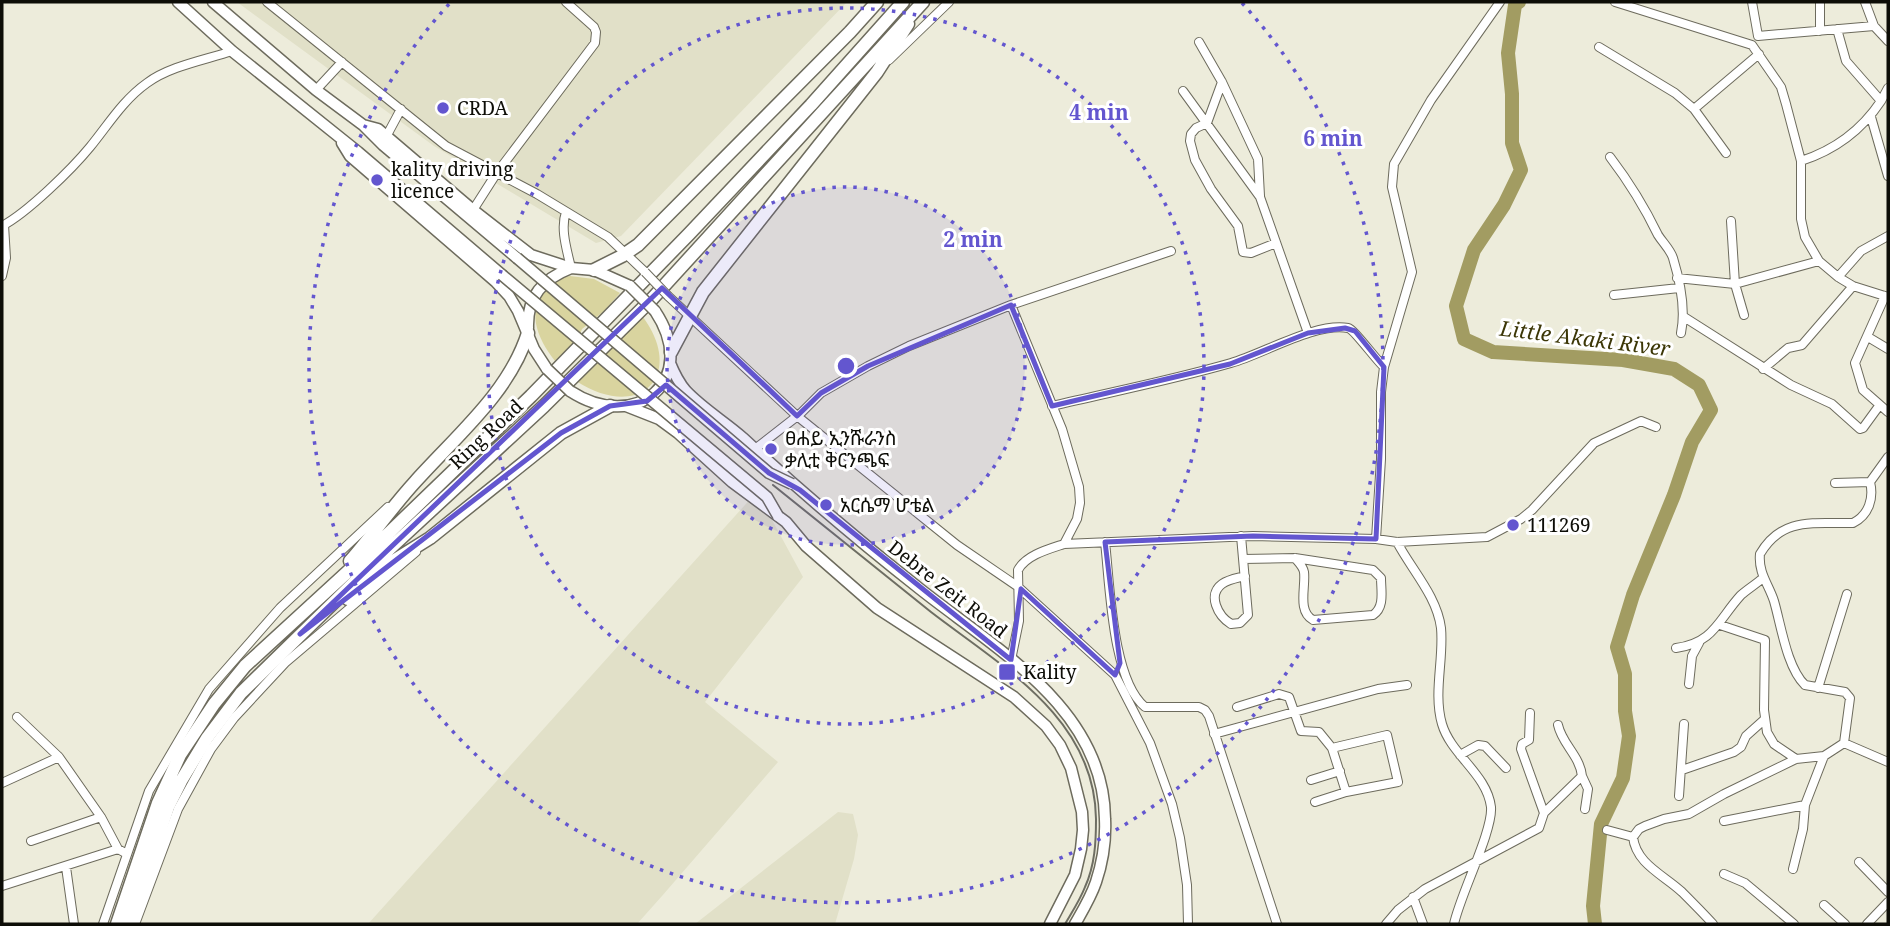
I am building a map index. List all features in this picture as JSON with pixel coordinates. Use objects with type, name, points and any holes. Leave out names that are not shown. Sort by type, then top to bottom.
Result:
[{"type":"highway","points":[[594,270],[626,254],[638,244],[877,2]]},
{"type":"highway","name":"Ring Road","points":[[117,924],[158,803],[180,755],[214,704],[245,666],[366,555],[522,405],[811,105],[903,2]]},
{"type":"highway","points":[[670,358],[689,315],[720,269],[877,72],[921,3]]},
{"type":"highway","name":"Ring Road","points":[[129,924],[169,807],[191,762],[242,693],[300,634],[544,406],[652,299],[921,3]]},
{"type":"highway","points":[[320,596],[413,483],[503,383],[522,354],[528,333]]},
{"type":"highway","points":[[300,634],[316,625],[390,563],[430,538],[561,433],[610,406]]},
{"type":"main road","points":[[178,2],[232,51],[358,152],[768,497],[778,516]]},
{"type":"main road","points":[[217,3],[769,473],[792,484]]},
{"type":"main road","points":[[363,125],[377,130],[531,255],[571,268],[594,270],[630,286],[655,311],[663,325],[670,358],[686,391],[792,484]]},
{"type":"main road","points":[[341,140],[350,156],[509,296],[534,349],[547,369],[570,391],[594,403],[610,406],[626,406],[647,401],[658,392],[667,375],[670,358]]},
{"type":"main road","points":[[528,333],[528,316],[537,289],[548,279],[571,268]]},
{"type":"main road","points":[[626,406],[659,419],[778,516],[815,554],[877,608],[1014,697],[1038,718],[1060,745],[1074,778],[1083,830],[1075,875],[1050,924]]},
{"type":"main road","name":"Debre Zeit Road","points":[[792,484],[1039,683],[1071,717],[1088,746],[1101,777],[1106,836],[1102,864],[1090,896],[1075,924]]},
{"type":"street","points":[[267,2],[446,146],[608,237],[797,416],[957,545],[1017,586],[1115,675],[1150,743],[1172,804],[1180,838],[1188,924]]},
{"type":"street","points":[[473,210],[496,174],[595,43],[594,27],[566,2]]},
{"type":"street","points":[[877,72],[949,2]]},
{"type":"street","points":[[1615,2],[1752,46],[1781,87],[1801,161],[1802,229],[1819,261],[1838,277],[1853,286],[1886,297],[1856,357],[1856,371],[1863,390],[1888,412]]},
{"type":"street","points":[[1752,2],[1758,36],[1752,46]]},
{"type":"street","points":[[1820,2],[1820,31]]},
{"type":"street","points":[[1865,2],[1874,26],[1888,41]]},
{"type":"street","points":[[1376,539],[1384,367],[1412,272],[1392,187],[1394,163],[1431,100],[1498,3]]},
{"type":"street","points":[[1758,36],[1874,26]]},
{"type":"street","points":[[1838,29],[1846,61],[1881,101]]},
{"type":"street","points":[[1199,42],[1222,82],[1258,159],[1260,197],[1308,333]]},
{"type":"street","points":[[1600,47],[1664,85],[1694,109],[1726,153]]},
{"type":"street","points":[[2,276],[6,258],[3,226],[35,201],[75,163],[122,106],[150,80],[232,51]]},
{"type":"street","points":[[1694,109],[1759,54]]},
{"type":"street","points":[[316,90],[342,62]]},
{"type":"street","points":[[1222,82],[1207,123],[1196,128],[1191,134],[1195,160],[1238,226],[1243,251],[1251,253],[1276,243]]},
{"type":"street","points":[[1801,161],[1836,146],[1852,135],[1871,117],[1888,88]]},
{"type":"street","points":[[1183,90],[1260,197]]},
{"type":"street","points":[[386,137],[401,110]]},
{"type":"street","points":[[1871,117],[1888,176]]},
{"type":"street","points":[[1609,157],[1637,192],[1659,236],[1671,252],[1684,317],[1681,333]]},
{"type":"street","points":[[566,212],[564,232],[571,268]]},
{"type":"street","points":[[1731,221],[1735,284],[1744,315]]},
{"type":"street","points":[[1838,277],[1861,251],[1888,236]]},
{"type":"street","points":[[755,449],[821,393],[909,346],[1011,305],[1171,251]]},
{"type":"street","points":[[1677,278],[1735,284],[1819,261]]},
{"type":"street","points":[[1763,369],[1788,348],[1802,345],[1853,286]]},
{"type":"street","points":[[1614,295],[1679,288]]},
{"type":"street","points":[[1011,305],[1069,449],[1079,487],[1077,519],[1064,544]]},
{"type":"street","points":[[1684,317],[1763,369],[1827,401],[1860,429],[1879,406]]},
{"type":"street","points":[[1052,405],[1230,364],[1308,333],[1351,328],[1384,367]]},
{"type":"street","points":[[1868,337],[1888,349]]},
{"type":"street","points":[[1011,660],[1020,604],[1016,577],[1021,564],[1043,551],[1064,544],[1241,537],[1376,539],[1397,542],[1488,537],[1532,510],[1594,443],[1641,421],[1656,427]]},
{"type":"street","points":[[1713,924],[1681,891],[1645,863],[1634,846],[1633,837],[1645,826],[1689,814],[1796,760],[1824,756],[1844,743],[1850,698],[1845,692],[1805,685],[1797,675],[1772,594],[1763,578],[1760,554],[1774,535],[1801,525],[1853,523],[1858,520],[1869,506],[1870,482],[1888,457]]},
{"type":"street","points":[[1835,483],[1870,482]]},
{"type":"street","points":[[103,924],[149,791],[209,689],[280,608],[413,483]]},
{"type":"street","points":[[1241,537],[1245,576],[1248,615],[1240,623],[1231,624],[1223,619],[1217,608],[1216,591],[1229,580],[1245,576]]},
{"type":"street","points":[[135,924],[178,809],[207,755],[234,718],[285,663],[430,538]]},
{"type":"street","points":[[1105,542],[1120,663],[1138,702],[1144,708],[1199,707],[1205,710],[1278,924]]},
{"type":"street","points":[[1397,542],[1428,592],[1439,619],[1440,718],[1446,736],[1479,779],[1491,806],[1485,835],[1454,924]]},
{"type":"street","points":[[1243,559],[1295,558],[1373,570],[1381,578],[1381,604],[1378,611],[1373,615],[1313,620],[1308,617],[1304,609],[1304,569],[1295,558]]},
{"type":"street","points":[[1689,684],[1692,656],[1699,643],[1720,625],[1743,594],[1763,578]]},
{"type":"street","points":[[1818,688],[1847,594]]},
{"type":"street","points":[[1720,625],[1765,640],[1763,667],[1767,732],[1774,744],[1796,760]]},
{"type":"street","points":[[1675,648],[1699,643]]},
{"type":"street","points":[[1115,675],[1120,663]]},
{"type":"street","points":[[1214,734],[1378,689],[1407,685]]},
{"type":"street","points":[[1237,707],[1279,694],[1289,697],[1301,731],[1319,732],[1332,748],[1346,792]]},
{"type":"street","points":[[1386,924],[1413,897],[1475,861],[1534,832],[1542,823],[1544,813],[1521,749],[1522,744],[1529,740],[1530,713]]},
{"type":"street","points":[[17,717],[59,757],[101,817],[118,849],[127,853]]},
{"type":"street","points":[[1682,770],[1734,752],[1741,747],[1746,736],[1765,719]]},
{"type":"street","points":[[1558,724],[1563,738],[1580,765],[1588,789],[1585,809]]},
{"type":"street","points":[[1679,796],[1684,724]]},
{"type":"street","points":[[1315,802],[1346,792],[1398,782],[1388,737],[1385,735],[1332,748]]},
{"type":"street","points":[[1844,743],[1888,762]]},
{"type":"street","points":[[1461,755],[1482,745],[1506,768]]},
{"type":"street","points":[[1793,869],[1803,830],[1805,805],[1824,756]]},
{"type":"street","points":[[2,783],[59,757]]},
{"type":"street","points":[[1311,780],[1340,771]]},
{"type":"street","points":[[1544,813],[1582,776]]},
{"type":"street","points":[[1724,821],[1805,805]]},
{"type":"street","points":[[32,841],[101,817]]},
{"type":"street","points":[[1607,830],[1633,837]]},
{"type":"street","points":[[2,886],[118,849]]},
{"type":"street","points":[[1859,862],[1888,892]]},
{"type":"street","points":[[66,867],[74,924]]},
{"type":"street","points":[[1724,874],[1745,883],[1794,924]]},
{"type":"street","points":[[1413,897],[1423,924]]},
{"type":"street","points":[[1867,924],[1888,902]]},
{"type":"street","points":[[1824,905],[1845,924]]},
{"type":"highlighted area","points":[[662,288],[797,416],[821,393],[868,366],[1011,305],[1052,406],[1230,364],[1308,333],[1345,328],[1355,331],[1384,367],[1376,539],[1253,536],[1105,542],[1120,663],[1115,675],[1021,589],[1011,660],[800,490],[769,473],[666,385],[647,401],[610,406],[561,433],[300,634]]},
{"type":"shaded area","points":[[237,2],[847,2],[621,236],[596,243],[434,146]]},
{"type":"shaded area","points":[[570,276],[594,279],[620,293],[582,329],[578,339],[555,361],[543,343],[535,313],[542,295],[550,286],[557,280]]},
{"type":"shaded area","points":[[640,313],[654,335],[659,355],[658,372],[650,386],[637,394],[620,397],[599,393],[576,381]]},
{"type":"shaded area","points":[[753,496],[771,518],[803,577],[705,702],[778,762],[637,924],[368,924]]},
{"type":"shaded area","points":[[838,812],[853,814],[858,835],[854,859],[835,924],[695,924]]},
{"type":"waterway","name":"Little Akaki River","points":[[1519,2],[1515,5],[1508,53],[1512,94],[1512,143],[1521,170],[1504,205],[1474,250],[1456,306],[1464,339],[1493,352],[1623,360],[1674,369],[1699,385],[1711,410],[1692,442],[1674,495],[1633,595],[1617,647],[1625,674],[1625,711],[1629,736],[1623,778],[1601,824],[1593,906],[1595,924]]},
{"type":"tram line","points":[[773,485],[1014,675],[1062,723],[1080,752],[1091,783],[1096,819],[1091,870],[1081,897],[1065,924]]},
{"type":"place","name":"CRDA","points":[[443,108]]},
{"type":"place","name":"kality driving licence","points":[[377,180]]},
{"type":"place","name":"ፀሐይ ኢንሹራንስ ቃሊቲ ቅርንጫፍ","points":[[771,449]]},
{"type":"place","name":"አርሴማ ሆቴል","points":[[826,505]]},
{"type":"place","name":"111269","points":[[1513,525]]},
{"type":"place","name":"Kality","points":[[1007,672]]}]
